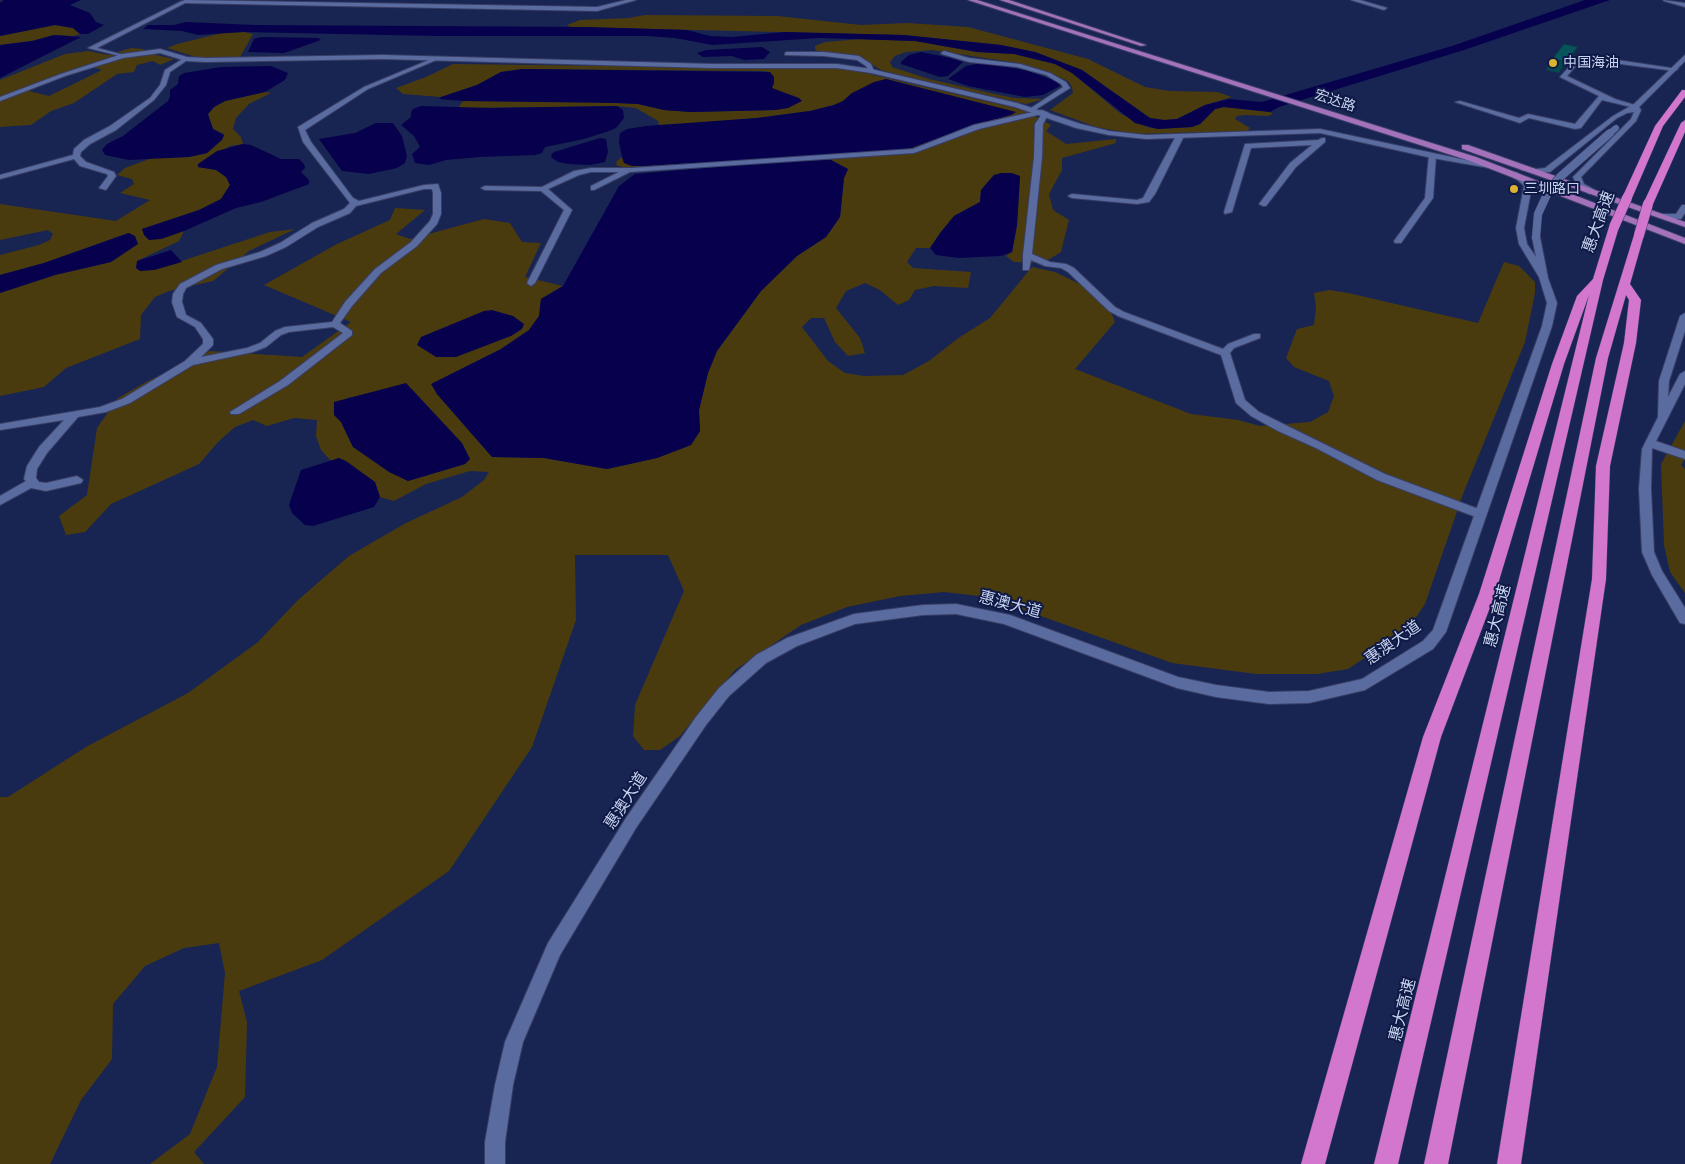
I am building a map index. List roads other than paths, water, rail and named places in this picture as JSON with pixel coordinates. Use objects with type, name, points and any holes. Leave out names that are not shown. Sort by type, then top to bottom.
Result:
[{"type":"highway","name":"惠大高速","points":[[1386,1164],[1598,280],[1614,227],[1660,126],[1685,92]]},
{"type":"highway","points":[[1436,1164],[1602,358],[1648,204],[1685,123]]},
{"type":"highway","points":[[1313,1164],[1432,737],[1487,594],[1558,364],[1582,296],[1598,280]]},
{"type":"highway","points":[[1509,1164],[1598,579],[1603,466],[1630,343],[1635,300],[1624,284]]},
{"type":"main road","name":"宏达路","points":[[971,0],[1270,93],[1495,167],[1685,241]]},
{"type":"main road","points":[[1003,0],[1153,48]]},
{"type":"main road","name":"宏达路","points":[[1328,103],[1523,168],[1685,225]]},
{"type":"street","points":[[122,56],[91,48],[184,2],[219,1],[597,9],[633,0]]},
{"type":"street","points":[[1354,0],[1384,8]]},
{"type":"street","points":[[1666,0],[1685,6]]},
{"type":"street","points":[[0,99],[63,75],[122,56],[160,51],[186,59],[438,58],[712,66],[837,66],[871,71],[1033,109],[1079,126],[1109,133],[1146,137],[1320,131],[1432,156],[1495,167]]},
{"type":"street","points":[[944,53],[969,60],[1018,65],[1048,74],[1064,83],[1067,88],[1033,109]]},
{"type":"street","points":[[787,54],[824,54],[859,58],[869,64],[871,71]]},
{"type":"street","points":[[1613,100],[1562,77],[1583,57],[1675,69]]},
{"type":"street","points":[[1544,278],[1536,237],[1538,214],[1549,190],[1560,177],[1616,128],[1635,106],[1675,69],[1685,57]]},
{"type":"street","points":[[335,324],[348,304],[378,271],[414,244],[434,222],[437,214],[435,186],[403,191],[358,204],[350,200],[324,166],[307,142],[301,129],[366,88],[438,58]]},
{"type":"street","points":[[76,156],[77,151],[87,142],[113,128],[152,99],[163,85],[167,71],[186,59]]},
{"type":"street","points":[[1458,102],[1520,121],[1528,116],[1570,127],[1578,126],[1600,98],[1635,106],[1638,110],[1634,120],[1577,177],[1580,185],[1592,192]]},
{"type":"street","points":[[1523,168],[1536,171],[1547,170],[1615,117],[1635,106]]},
{"type":"street","points":[[485,188],[543,189],[577,173],[591,170],[629,170],[914,151],[977,127],[1044,113]]},
{"type":"street","points":[[1026,268],[1038,157],[1039,124],[1044,113]]},
{"type":"street","points":[[1263,204],[1293,166],[1330,133]]},
{"type":"street","points":[[1072,196],[1137,202],[1146,200],[1180,136]]},
{"type":"street","points":[[1228,212],[1248,146],[1320,142]]},
{"type":"street","points":[[0,178],[76,156]]},
{"type":"street","points":[[76,156],[83,164],[110,172],[112,176],[102,188]]},
{"type":"street","points":[[1398,241],[1429,198],[1432,156]]},
{"type":"street","points":[[594,188],[629,170]]},
{"type":"street","points":[[1513,174],[1522,179],[1528,186],[1520,228],[1523,244],[1544,278]]},
{"type":"street","points":[[531,283],[568,210],[543,189]]},
{"type":"street","points":[[0,427],[102,410],[126,401],[189,363],[208,345],[208,339],[198,325],[182,317],[177,302],[178,294],[183,286],[218,267],[263,254],[283,245],[315,225],[347,211],[355,202]]},
{"type":"street","points":[[1660,216],[1678,217],[1685,207]]},
{"type":"street","points":[[1027,255],[1048,264],[1071,270],[1112,309],[1121,314],[1225,353]]},
{"type":"street","name":"惠澳大道","points":[[495,1164],[495,1142],[504,1085],[514,1042],[554,949],[631,823],[701,721],[724,692],[761,659],[792,642],[854,620],[923,610],[956,610],[1005,619],[1177,682],[1216,691],[1269,698],[1309,697],[1338,692],[1365,684],[1428,645],[1438,632],[1547,326],[1552,303],[1544,278]]},
{"type":"street","points":[[1662,416],[1664,381],[1685,316]]},
{"type":"street","points":[[189,363],[250,350],[263,345],[278,333],[288,329],[312,328],[335,324],[348,333],[284,383],[235,412]]},
{"type":"street","points":[[1225,353],[1231,346],[1257,336]]},
{"type":"street","points":[[1225,353],[1240,401],[1255,414],[1282,429],[1320,444],[1381,477],[1480,514]]},
{"type":"street","points":[[1685,374],[1662,416],[1647,449],[1645,489],[1648,552],[1656,572],[1685,619]]},
{"type":"street","points":[[74,415],[43,450],[31,469],[30,479],[35,485],[46,487],[77,480]]},
{"type":"street","points":[[1650,443],[1685,455]]},
{"type":"street","points":[[0,501],[22,487],[33,483]]},
{"type":"place","name":"中国海油","points":[[1553,63]]},
{"type":"place","name":"三圳路口","points":[[1514,189]]}]
